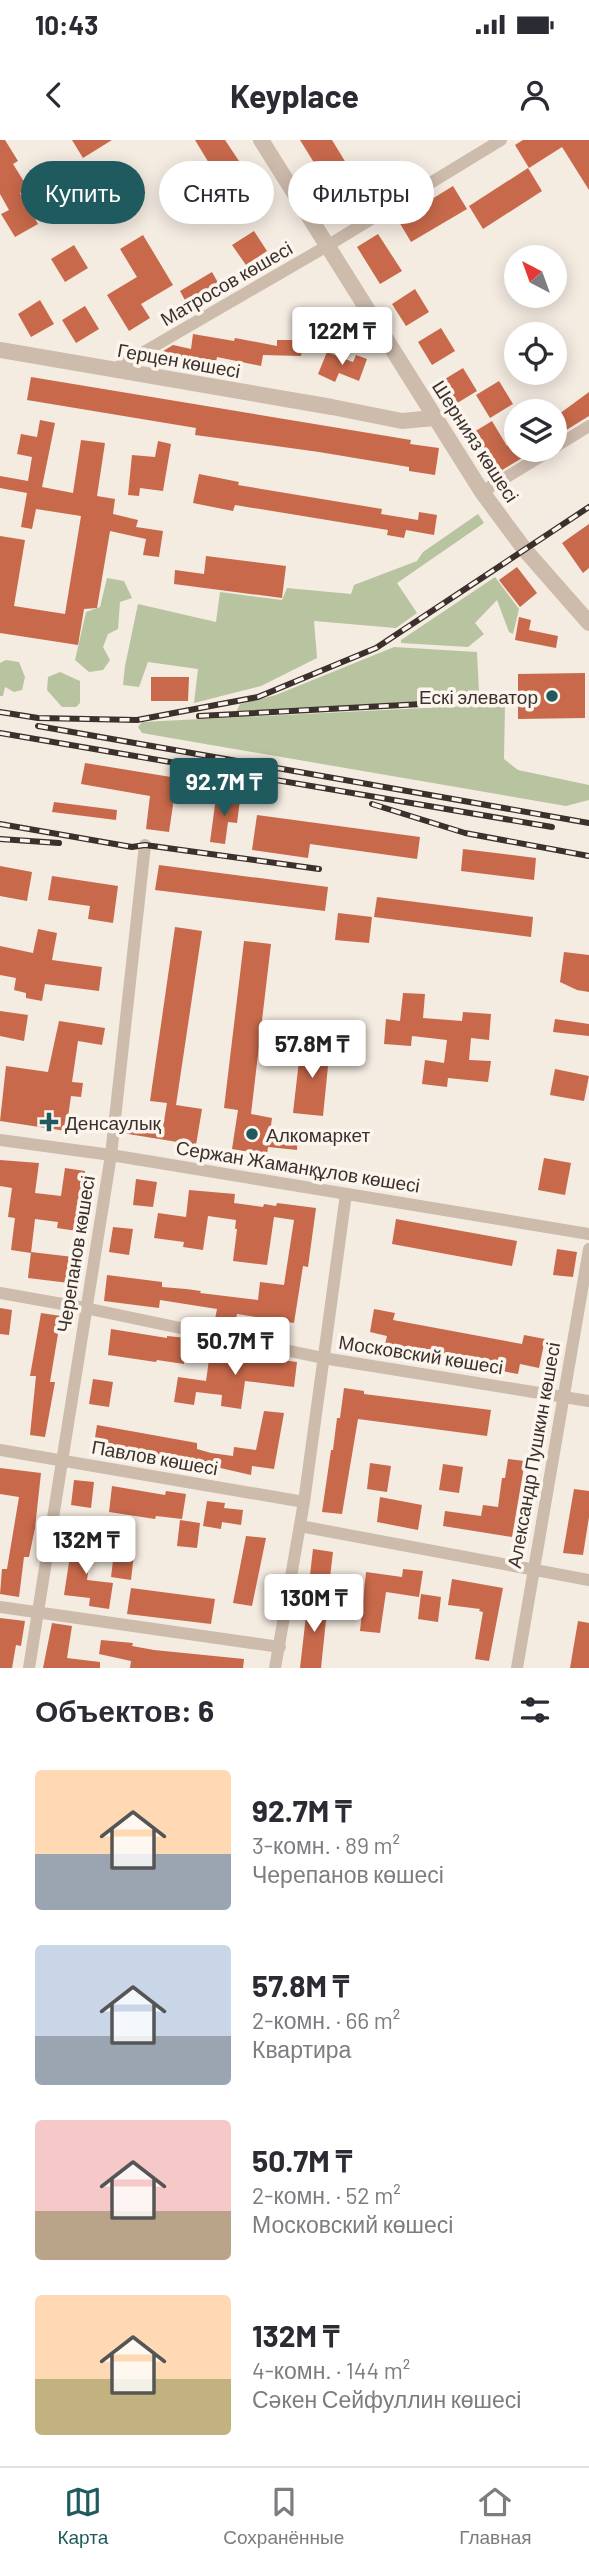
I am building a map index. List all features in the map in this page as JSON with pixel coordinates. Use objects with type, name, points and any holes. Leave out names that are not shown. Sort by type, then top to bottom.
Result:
[{"type":"street","name":"Шернияз көшесі","points":[[261,140],[482,492],[525,550],[589,623]]},
{"type":"street","name":"Матросов көшесі","points":[[113,370],[327,246],[501,140]]},
{"type":"street","name":"Герцен көшесі","points":[[0,350],[318,404],[402,421],[434,418]]},
{"type":"street","points":[[567,440],[589,426]]},
{"type":"street","points":[[482,492],[532,462]]},
{"type":"street","name":"Черепанов көшесі","points":[[29,1668],[111,1155],[145,845]]},
{"type":"street","name":"Сержан Жаманқұлов көшесі","points":[[0,1140],[111,1155],[589,1234]]},
{"type":"street","points":[[275,1668],[304,1502],[346,1194]]},
{"type":"street","name":"Александр Пушкин көшесі","points":[[517,1668],[589,1249]]},
{"type":"street","name":"Московский көшесі","points":[[0,1293],[323,1357],[589,1401]]},
{"type":"street","name":"Павлов көшесі","points":[[0,1450],[304,1502]]},
{"type":"street","points":[[300,1526],[589,1580]]},
{"type":"street","points":[[0,1607],[279,1647]]},
{"type":"green space","points":[[478,514],[484,523],[397,583],[417,613],[396,628],[314,621],[317,658],[261,686],[194,703],[198,669],[148,662],[139,687],[123,685],[138,604],[216,622],[220,592],[282,600],[287,588],[351,594],[354,585],[417,561],[423,552]]},
{"type":"green space","points":[[495,577],[519,609],[513,634],[509,632],[497,600],[475,623],[484,634],[468,647],[401,643],[401,640]]},
{"type":"green space","points":[[107,578],[124,581],[132,598],[120,602],[118,629],[108,634],[103,647],[110,660],[103,670],[89,672],[75,660],[86,612],[100,607]]},
{"type":"green space","points":[[394,647],[477,652],[479,693],[474,698],[236,712],[240,704],[276,695]]},
{"type":"green space","points":[[6,660],[19,662],[25,677],[22,690],[14,692],[5,687],[3,696],[0,696],[0,663]]},
{"type":"green space","points":[[60,672],[80,681],[80,703],[76,707],[62,707],[47,690],[48,677]]},
{"type":"green space","points":[[505,704],[504,759],[518,770],[589,785],[589,800],[566,806],[142,733],[138,727],[142,722]]},
{"type":"building","points":[[0,140],[5,140],[18,161],[13,164],[21,177],[21,224],[38,224],[15,237],[1,214],[9,210],[0,194]]},
{"type":"building","points":[[72,140],[112,140],[83,158]]},
{"type":"building","points":[[195,140],[225,140],[239,161],[208,161]]},
{"type":"building","points":[[300,140],[332,140],[345,161],[313,161]]},
{"type":"building","points":[[523,140],[589,140],[589,190],[562,147],[529,168],[515,145]]},
{"type":"building","points":[[528,168],[542,191],[483,229],[469,206]]},
{"type":"building","points":[[453,186],[467,209],[411,242],[400,224],[434,224],[434,198]]},
{"type":"building","points":[[254,231],[267,251],[246,265],[232,245]]},
{"type":"building","points":[[378,234],[402,271],[380,284],[357,247]]},
{"type":"building","points":[[143,235],[173,285],[141,304],[150,318],[129,331],[107,295],[137,277],[120,249]]},
{"type":"building","points":[[74,245],[88,268],[65,282],[51,259]]},
{"type":"building","points":[[212,272],[221,288],[188,306],[180,291]]},
{"type":"building","points":[[415,289],[429,312],[406,326],[392,304]]},
{"type":"building","points":[[40,300],[54,324],[31,337],[18,314]]},
{"type":"building","points":[[85,306],[99,329],[76,343],[62,320]]},
{"type":"building","points":[[328,310],[338,327],[315,341],[305,323]]},
{"type":"building","points":[[441,328],[455,351],[432,365],[418,342]]},
{"type":"building","points":[[193,334],[277,346],[277,340],[298,340],[298,350],[302,351],[301,356],[263,355],[261,366],[217,357],[215,367],[159,358],[160,353],[173,345],[191,349]]},
{"type":"building","points":[[327,352],[353,362],[356,355],[367,359],[359,381],[339,373],[335,382],[318,374]]},
{"type":"building","points":[[463,368],[477,391],[454,405],[440,382]]},
{"type":"building","points":[[31,377],[411,440],[410,444],[439,448],[435,475],[409,471],[409,467],[319,452],[195,435],[196,428],[27,400]]},
{"type":"building","points":[[499,381],[510,399],[504,399],[504,409],[490,418],[476,395]]},
{"type":"building","points":[[589,392],[589,416],[567,430],[567,408]]},
{"type":"building","points":[[40,420],[55,423],[42,487],[73,493],[81,440],[105,443],[97,496],[115,499],[113,514],[138,520],[136,527],[163,531],[159,557],[143,555],[146,539],[110,531],[97,608],[84,609],[78,645],[0,633],[0,536],[25,540],[14,606],[65,614],[81,516],[36,509],[32,529],[21,527],[27,493],[0,488],[0,476],[28,481],[32,457],[17,454],[21,434],[37,437]]},
{"type":"building","points":[[492,421],[504,441],[504,462],[515,462],[499,472],[488,455],[483,458],[469,435]]},
{"type":"building","points":[[158,441],[171,444],[163,491],[140,488],[139,496],[128,495],[132,455],[155,457]]},
{"type":"building","points":[[199,474],[239,482],[238,485],[382,509],[381,514],[418,520],[419,512],[437,515],[434,535],[406,530],[404,538],[387,535],[388,530],[235,505],[233,511],[193,503]]},
{"type":"building","points":[[589,524],[589,568],[583,573],[562,543]]},
{"type":"building","points":[[206,556],[286,566],[282,598],[174,584],[175,570],[204,574]]},
{"type":"building","points":[[517,567],[537,593],[520,607],[499,580]]},
{"type":"building","points":[[519,617],[531,620],[529,630],[558,636],[556,648],[515,640]]},
{"type":"building","name":"Ескі элеватор","points":[[585,673],[585,718],[518,719],[518,674]]},
{"type":"building","points":[[151,677],[189,677],[188,701],[151,701]]},
{"type":"building","points":[[85,763],[177,778],[169,832],[146,829],[150,796],[81,784]]},
{"type":"building","points":[[216,797],[240,800],[237,823],[228,822],[225,844],[210,842]]},
{"type":"building","points":[[54,802],[117,810],[116,820],[52,812]]},
{"type":"building","points":[[257,815],[420,837],[417,859],[310,844],[308,858],[252,850]]},
{"type":"building","points":[[463,849],[536,858],[534,880],[461,871]]},
{"type":"building","points":[[159,865],[328,887],[325,911],[155,890]]},
{"type":"building","points":[[0,866],[32,872],[27,901],[0,896]]},
{"type":"building","points":[[52,876],[118,886],[113,923],[88,919],[90,906],[48,900]]},
{"type":"building","points":[[377,897],[533,917],[531,937],[374,917]]},
{"type":"building","points":[[338,913],[372,917],[369,943],[335,940]]},
{"type":"building","points":[[175,927],[202,931],[176,1105],[202,1109],[196,1145],[122,1133],[124,1122],[163,1127],[167,1103],[150,1101]]},
{"type":"building","points":[[38,929],[57,933],[52,960],[102,967],[99,991],[45,984],[42,1001],[26,998],[26,993],[14,990],[16,978],[0,975],[0,946],[33,953]]},
{"type":"building","points":[[244,941],[271,944],[251,1114],[272,1118],[270,1133],[298,1136],[297,1150],[268,1147],[267,1155],[232,1149],[238,1110],[224,1108]]},
{"type":"building","points":[[564,952],[589,955],[589,992],[560,982]]},
{"type":"building","points":[[403,993],[425,994],[423,1018],[462,1021],[463,1012],[491,1014],[489,1040],[471,1038],[469,1060],[491,1061],[488,1082],[448,1078],[447,1087],[422,1084],[425,1060],[444,1063],[447,1040],[412,1036],[411,1046],[384,1044],[386,1019],[400,1021]]},
{"type":"building","points":[[0,1011],[28,1015],[24,1041],[0,1036]]},
{"type":"building","points":[[555,1019],[589,1024],[589,1036],[553,1032]]},
{"type":"building","points":[[59,1021],[105,1028],[102,1045],[78,1041],[72,1082],[83,1083],[81,1097],[71,1096],[66,1131],[0,1121],[6,1066],[48,1072]]},
{"type":"building","points":[[301,1043],[330,1046],[323,1116],[293,1113]]},
{"type":"building","points":[[555,1069],[589,1076],[584,1101],[550,1095]]},
{"type":"building","points":[[544,1158],[571,1163],[565,1195],[538,1190]]},
{"type":"building","points":[[0,1160],[39,1163],[35,1193],[61,1196],[65,1168],[85,1171],[77,1231],[57,1228],[58,1222],[35,1219],[31,1253],[11,1250],[15,1218],[8,1217],[12,1188],[0,1186]]},
{"type":"building","points":[[136,1179],[157,1182],[153,1207],[133,1205]]},
{"type":"building","points":[[189,1190],[235,1194],[234,1203],[263,1207],[264,1204],[276,1206],[277,1203],[316,1208],[308,1267],[303,1266],[294,1323],[237,1314],[235,1323],[215,1319],[217,1309],[160,1300],[159,1308],[104,1301],[107,1275],[162,1282],[162,1287],[258,1300],[260,1282],[284,1285],[294,1220],[274,1217],[267,1265],[233,1261],[236,1220],[208,1216],[203,1250],[183,1247],[184,1242],[154,1238],[158,1213],[186,1217]]},
{"type":"building","points":[[396,1219],[517,1241],[512,1266],[392,1244]]},
{"type":"building","points":[[113,1227],[133,1229],[129,1255],[109,1252]]},
{"type":"building","points":[[557,1249],[577,1252],[573,1277],[553,1275]]},
{"type":"building","points":[[31,1252],[73,1257],[69,1283],[28,1278]]},
{"type":"building","points":[[0,1308],[12,1310],[9,1335],[0,1334]]},
{"type":"building","points":[[374,1309],[395,1313],[393,1320],[522,1344],[524,1335],[545,1339],[539,1368],[520,1364],[518,1374],[384,1349],[387,1336],[370,1332]]},
{"type":"building","points":[[41,1313],[61,1316],[50,1382],[55,1382],[45,1437],[30,1435],[36,1376],[30,1376]]},
{"type":"building","points":[[111,1329],[167,1338],[187,1338],[184,1364],[108,1355]]},
{"type":"building","points":[[211,1346],[231,1348],[230,1353],[297,1362],[294,1387],[245,1381],[241,1409],[221,1406],[222,1395],[196,1392],[194,1405],[174,1402],[178,1377],[206,1381]]},
{"type":"building","points":[[93,1379],[113,1382],[109,1407],[89,1404]]},
{"type":"building","points":[[344,1388],[364,1391],[364,1394],[491,1410],[487,1436],[358,1419],[342,1514],[322,1512]]},
{"type":"building","points":[[264,1411],[284,1413],[274,1469],[252,1466],[251,1475],[216,1467],[194,1465],[194,1468],[151,1462],[93,1450],[97,1425],[197,1443],[197,1449],[233,1456],[234,1447],[256,1450]]},
{"type":"building","points":[[508,1459],[525,1461],[512,1537],[443,1526],[445,1511],[481,1516],[483,1505],[498,1507]]},
{"type":"building","points":[[370,1463],[391,1466],[387,1492],[367,1489]]},
{"type":"building","points":[[443,1464],[463,1467],[459,1493],[439,1490]]},
{"type":"building","points":[[0,1468],[41,1473],[35,1528],[29,1557],[24,1557],[19,1597],[0,1594],[2,1569],[7,1569],[19,1497],[0,1494]]},
{"type":"building","points":[[74,1480],[94,1482],[91,1508],[71,1505]]},
{"type":"building","points":[[112,1486],[165,1495],[166,1491],[186,1494],[182,1519],[156,1516],[155,1519],[109,1512]]},
{"type":"building","points":[[574,1489],[589,1491],[589,1517],[583,1555],[563,1553]]},
{"type":"building","points":[[380,1497],[422,1505],[418,1530],[377,1522]]},
{"type":"building","points":[[207,1501],[225,1503],[224,1508],[243,1510],[241,1525],[222,1522],[221,1529],[203,1526]]},
{"type":"building","points":[[180,1520],[200,1523],[197,1548],[177,1546]]},
{"type":"building","points":[[73,1536],[93,1539],[87,1580],[113,1583],[109,1609],[89,1606],[90,1598],[64,1595]]},
{"type":"building","points":[[246,1536],[266,1538],[252,1606],[233,1603]]},
{"type":"building","points":[[313,1549],[333,1552],[330,1577],[310,1575]]},
{"type":"building","points":[[114,1552],[134,1554],[131,1580],[111,1577]]},
{"type":"building","points":[[403,1569],[423,1571],[419,1597],[386,1592],[380,1633],[360,1631],[366,1572],[402,1577]]},
{"type":"building","points":[[452,1579],[503,1588],[489,1661],[475,1659],[483,1612],[479,1611],[480,1609],[448,1605]]},
{"type":"building","points":[[131,1588],[215,1599],[211,1624],[127,1614]]},
{"type":"building","points":[[421,1594],[441,1597],[438,1622],[418,1619]]},
{"type":"building","points":[[308,1598],[328,1601],[321,1668],[300,1668]]},
{"type":"building","points":[[0,1618],[25,1621],[21,1646],[16,1645],[12,1668],[0,1668]]},
{"type":"building","points":[[578,1621],[589,1623],[589,1668],[570,1668]]},
{"type":"building","points":[[52,1623],[72,1626],[67,1658],[100,1662],[100,1668],[43,1668]]},
{"type":"building","points":[[101,1640],[133,1643],[132,1646],[154,1650],[244,1659],[243,1668],[130,1668],[131,1661],[99,1654]]},
{"type":"railway","points":[[0,712],[38,718],[137,720],[258,697],[376,648],[589,507]]},
{"type":"railway","points":[[199,716],[514,699]]},
{"type":"railway","points":[[38,726],[589,823]]},
{"type":"railway","points":[[0,733],[552,827]]},
{"type":"railway","points":[[372,804],[465,833],[589,856]]},
{"type":"railway","points":[[0,824],[132,847],[145,845],[319,869]]},
{"type":"railway","points":[[0,839],[59,843]]},
{"type":"place","name":"Ескі элеватор","points":[[552,696]]},
{"type":"place","name":"Денсаулық","points":[[49,1122]]},
{"type":"place","name":"Алкомаркет","points":[[252,1134]]}]
